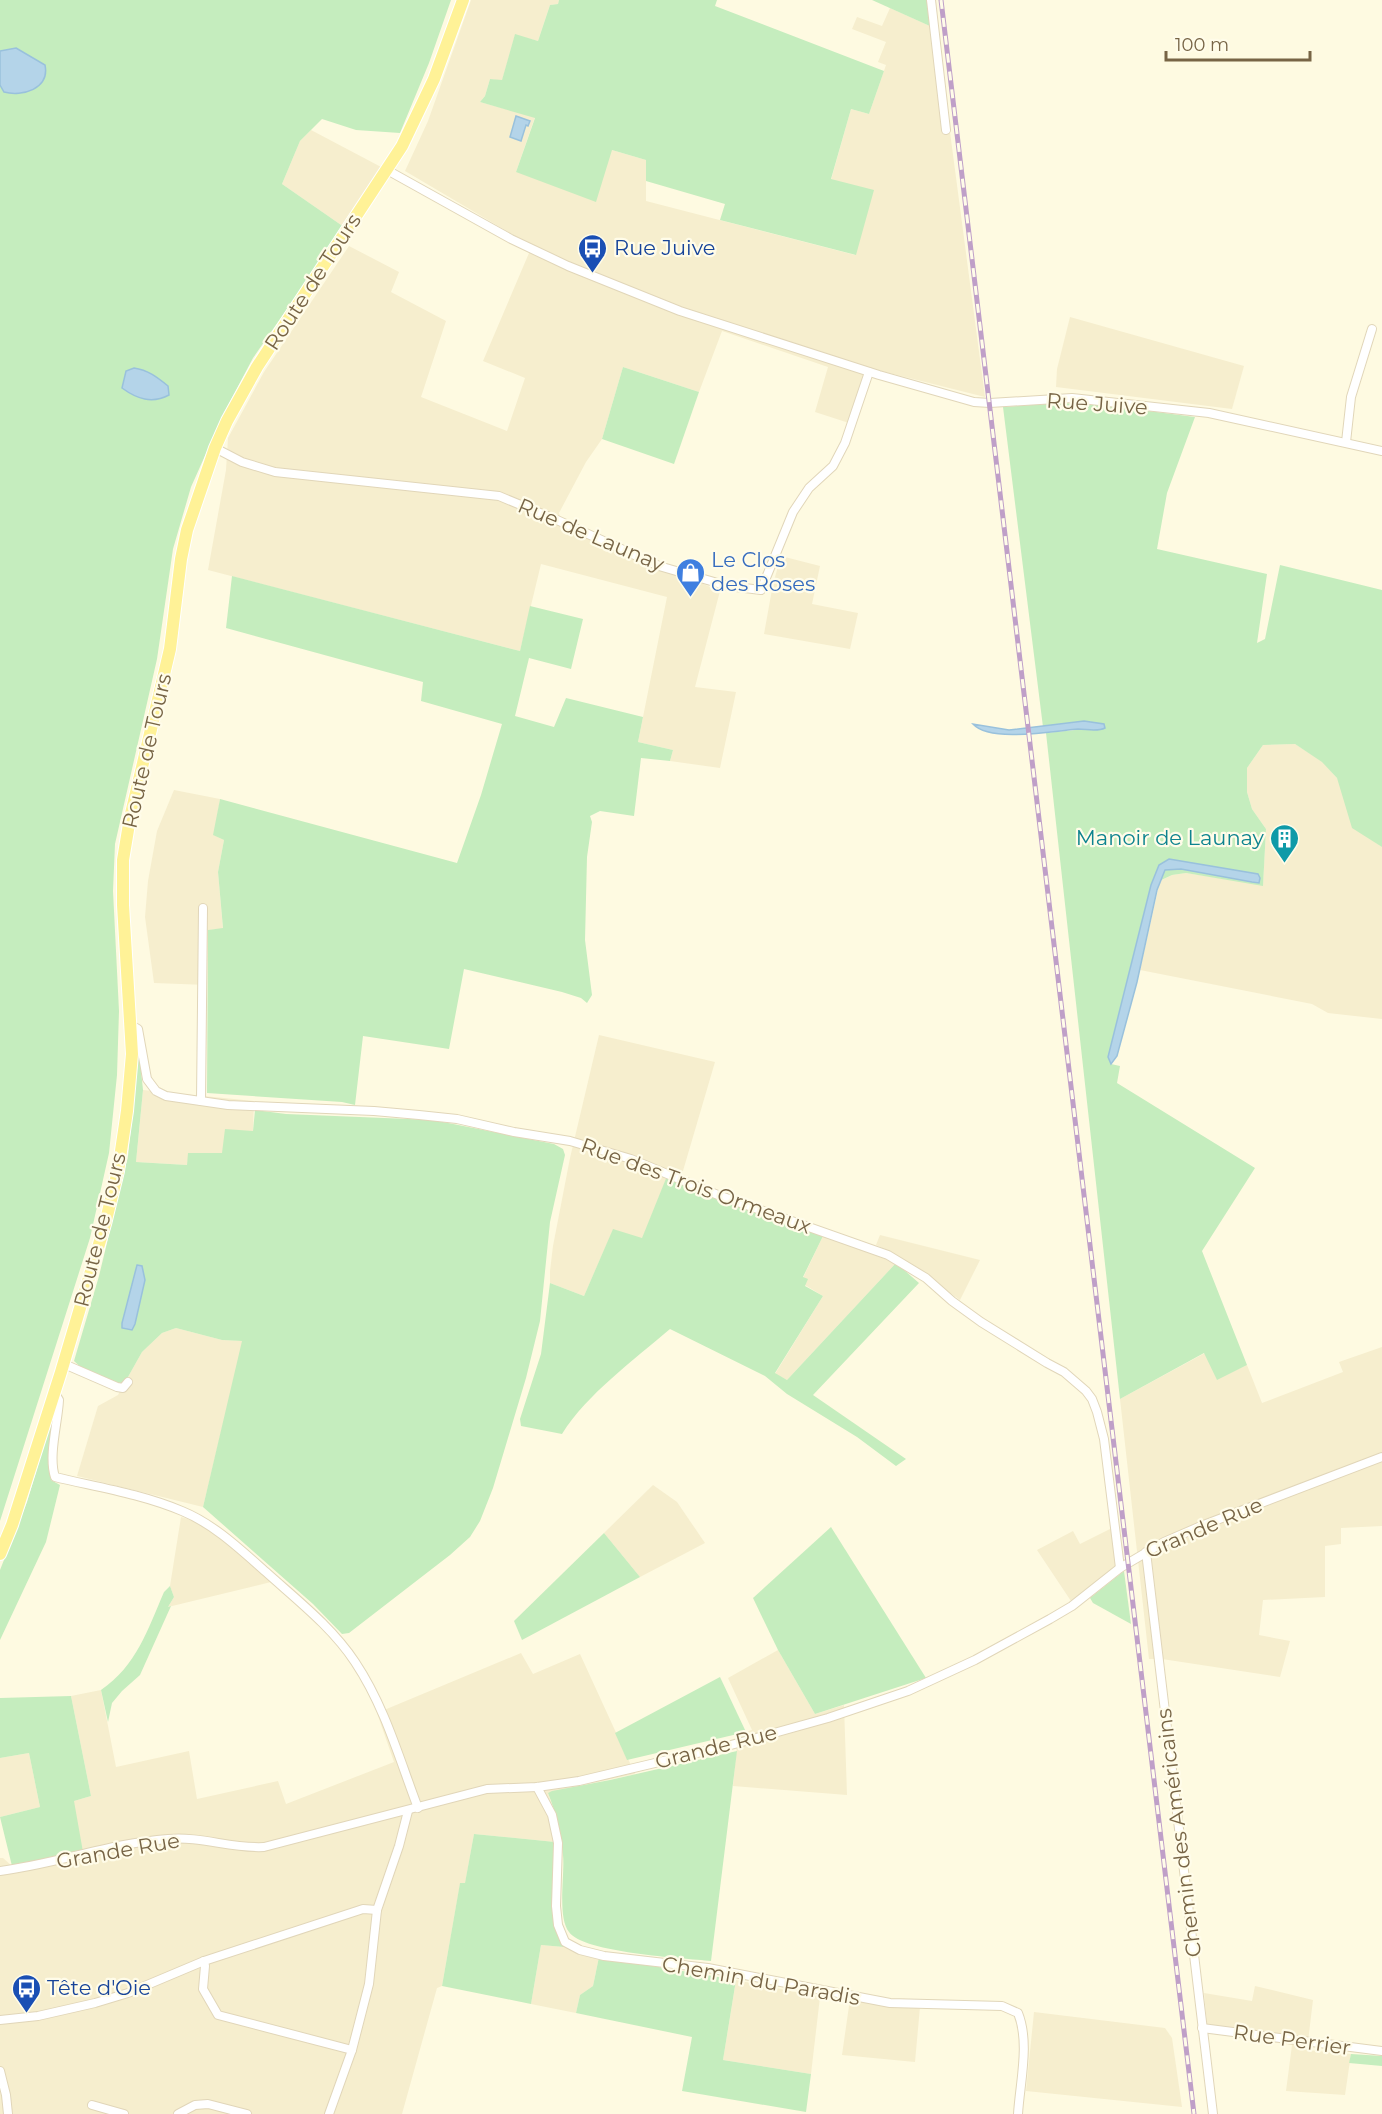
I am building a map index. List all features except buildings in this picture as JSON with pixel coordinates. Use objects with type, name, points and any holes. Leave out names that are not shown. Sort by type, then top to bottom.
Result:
[{"type":"main road","name":"Route de Tours","points":[[0,1554],[12,1526],[64,1364],[118,1171],[127,1111],[132,1054],[123,905],[123,860],[130,818],[171,649],[181,560],[187,530],[215,448],[257,367],[402,146],[434,79],[463,0]]},
{"type":"street","points":[[931,0],[946,130]]},
{"type":"street","name":"Rue Juive","points":[[387,170],[490,228],[568,266],[680,311],[869,372],[974,402],[990,404],[1047,399],[1090,399],[1209,413],[1382,451]]},
{"type":"street","points":[[1346,442],[1351,397],[1372,329]]},
{"type":"street","name":"Rue de Launay","points":[[215,448],[242,462],[275,472],[499,496],[557,519],[659,566],[728,586],[761,590],[793,512],[809,488],[833,465],[845,443],[869,372]]},
{"type":"street","points":[[201,1101],[203,908]]},
{"type":"street","name":"Rue des Trois Ormeaux","points":[[131,1025],[138,1029],[147,1078],[156,1091],[173,1098],[228,1105],[374,1111],[457,1119],[514,1132],[570,1141],[631,1159],[718,1194],[888,1255],[926,1278],[981,1322],[1064,1372],[1086,1390],[1097,1412],[1104,1439],[1120,1568]]},
{"type":"street","points":[[64,1364],[117,1387],[123,1388],[128,1382]]},
{"type":"street","points":[[54,1392],[59,1400],[52,1468],[55,1477],[163,1503],[184,1512],[210,1526],[302,1605],[340,1642],[371,1689],[391,1733],[418,1808]]},
{"type":"street","name":"Grande Rue","points":[[0,1871],[38,1865],[150,1840],[170,1838],[188,1837],[249,1848],[264,1847],[488,1789],[537,1787],[579,1781],[731,1745],[828,1718],[908,1691],[975,1660],[1071,1606],[1120,1568],[1146,1552],[1191,1530],[1382,1457]]},
{"type":"street","name":"Chemin des Américains","points":[[1146,1552],[1213,2114]]},
{"type":"street","name":"Chemin du Paradis","points":[[537,1787],[552,1815],[558,1843],[556,1906],[558,1925],[565,1942],[580,1950],[604,1956],[708,1968],[890,2003],[1002,2006],[1018,2013],[1022,2024],[1023,2051],[1018,2114]]},
{"type":"street","points":[[329,2114],[352,2050],[369,1984],[377,1910],[399,1846],[408,1811]]},
{"type":"street","points":[[0,2020],[38,2016],[95,2003],[128,1993],[204,1961],[363,1909],[377,1910]]},
{"type":"street","points":[[204,1961],[203,1989],[218,2016],[352,2050]]},
{"type":"street","name":"Rue Perrier","points":[[1202,2028],[1382,2051]]},
{"type":"street","points":[[0,2071],[8,2114]]},
{"type":"street","points":[[178,2114],[195,2104],[208,2104],[247,2114]]},
{"type":"street","points":[[92,2105],[124,2114]]},
{"type":"shaded area","points":[[471,0],[559,0],[558,4],[550,5],[538,41],[515,35],[502,81],[490,79],[485,96],[480,102],[535,117],[516,172],[612,150],[646,160],[646,201],[855,255],[831,180],[851,109],[869,114],[886,65],[878,62],[886,42],[852,29],[857,17],[882,26],[890,8],[932,27],[944,132],[950,132],[985,397],[869,368],[849,423],[815,412],[828,367],[722,331],[699,392],[623,367],[602,439],[586,462],[559,513],[563,525],[720,591],[695,687],[736,692],[720,768],[670,761],[673,750],[638,742],[667,597],[541,564],[520,651],[208,570],[226,470],[228,438],[264,372],[349,246],[399,272],[391,292],[446,321],[421,397],[507,431],[525,378],[483,361],[532,246],[405,171],[428,121]]},
{"type":"shaded area","points":[[311,130],[383,168],[344,227],[282,184],[300,141]]},
{"type":"shaded area","points":[[1070,317],[1244,366],[1232,409],[1056,387],[1057,369]]},
{"type":"shaded area","points":[[781,556],[820,566],[812,604],[858,613],[850,649],[764,634],[773,584]]},
{"type":"shaded area","points":[[1295,744],[1322,761],[1337,778],[1375,842],[1382,847],[1382,1019],[1328,1013],[1312,1004],[1140,970],[1160,881],[1172,875],[1186,873],[1263,885],[1266,829],[1252,809],[1247,792],[1247,768],[1263,745]]},
{"type":"shaded area","points":[[174,790],[220,799],[214,835],[224,840],[218,872],[223,929],[208,930],[207,985],[154,983],[145,917],[148,881],[157,831]]},
{"type":"shaded area","points":[[599,1035],[715,1062],[680,1181],[667,1177],[642,1239],[613,1230],[584,1296],[550,1283],[550,1271],[570,1158]]},
{"type":"shaded area","points":[[143,1090],[254,1101],[253,1132],[222,1154],[189,1153],[187,1165],[136,1162]]},
{"type":"shaded area","points":[[880,1235],[980,1260],[960,1300],[927,1276],[876,1245]]},
{"type":"shaded area","points":[[823,1236],[896,1263],[787,1380],[775,1374],[823,1296],[805,1285],[803,1278]]},
{"type":"shaded area","points":[[176,1328],[222,1340],[243,1341],[203,1507],[77,1476],[98,1406],[118,1395],[142,1352],[162,1333]]},
{"type":"shaded area","points":[[1382,1347],[1382,1526],[1341,1528],[1341,1544],[1325,1546],[1325,1597],[1263,1600],[1259,1635],[1290,1641],[1280,1677],[1149,1659],[1120,1399],[1205,1353],[1217,1379],[1247,1365],[1262,1403],[1343,1372],[1339,1362]]},
{"type":"shaded area","points":[[653,1485],[677,1502],[705,1543],[640,1577],[604,1533]]},
{"type":"shaded area","points":[[181,1517],[217,1533],[271,1582],[168,1607],[174,1597],[170,1586]]},
{"type":"shaded area","points":[[1112,1528],[1116,1566],[1071,1601],[1037,1550],[1073,1531],[1080,1544]]},
{"type":"shaded area","points":[[778,1650],[815,1714],[844,1705],[847,1795],[733,1786],[738,1734],[752,1730],[728,1678]]},
{"type":"shaded area","points":[[521,1653],[533,1674],[580,1654],[635,1774],[548,1793],[561,1839],[555,1842],[474,1834],[465,1884],[460,1884],[442,1986],[437,1988],[402,2114],[0,2114],[0,1858],[12,1866],[74,1801],[91,1796],[71,1696],[101,1690],[116,1767],[189,1751],[197,1799],[278,1781],[286,1804],[394,1762],[377,1713]]},
{"type":"shaded area","points":[[29,1753],[40,1807],[0,1817],[0,1758]]},
{"type":"shaded area","points":[[541,1945],[564,1947],[599,1957],[593,1986],[580,1995],[576,2013],[531,2004]]},
{"type":"shaded area","points":[[736,1980],[820,1997],[811,2074],[723,2060]]},
{"type":"shaded area","points":[[1255,1986],[1313,2000],[1307,2050],[1351,2054],[1345,2095],[1286,2091],[1292,2045],[1208,2033],[1204,1993],[1252,2001]]},
{"type":"shaded area","points":[[850,1999],[920,2007],[915,2062],[842,2055]]},
{"type":"shaded area","points":[[1034,2012],[1165,2028],[1172,2038],[1182,2107],[1026,2091]]},
{"type":"green space","points":[[0,0],[451,0],[429,63],[400,133],[356,130],[322,119],[300,141],[282,184],[344,227],[253,358],[225,411],[191,487],[173,549],[157,659],[115,844],[113,891],[119,1011],[117,1075],[109,1153],[90,1238],[0,1521]]},
{"type":"green space","points":[[559,0],[717,0],[715,6],[884,71],[869,114],[851,109],[831,179],[874,190],[856,255],[720,220],[725,204],[646,181],[646,160],[612,150],[596,202],[516,172],[535,118],[480,102],[485,96],[490,79],[502,80],[515,34],[538,41],[550,5],[558,4]]},
{"type":"green space","points":[[872,0],[929,0],[932,27]]},
{"type":"green space","points":[[623,367],[699,392],[674,464],[602,439]]},
{"type":"green space","points":[[1062,403],[1102,405],[1195,417],[1167,493],[1157,549],[1267,574],[1257,643],[1265,639],[1280,565],[1382,590],[1382,847],[1352,828],[1337,778],[1322,762],[1295,744],[1263,745],[1247,768],[1247,792],[1252,809],[1266,829],[1263,886],[1186,873],[1172,875],[1151,885],[1108,1057],[1111,1064],[1120,1066],[1117,1083],[1255,1168],[1202,1251],[1247,1365],[1217,1380],[1204,1353],[1120,1399],[1046,733],[1085,729],[1101,730],[1084,721],[1043,727],[1003,407]]},
{"type":"green space","points":[[232,576],[520,651],[530,606],[583,619],[571,669],[529,658],[515,716],[554,727],[566,698],[643,717],[638,742],[673,750],[670,761],[641,758],[634,816],[600,811],[590,816],[592,822],[587,857],[585,940],[592,995],[587,1003],[581,998],[562,992],[464,969],[449,1049],[363,1036],[355,1105],[342,1102],[207,1093],[208,930],[223,928],[218,872],[224,840],[213,835],[220,799],[457,863],[481,795],[502,724],[421,701],[423,682],[226,628]]},
{"type":"green space","points":[[139,1051],[143,1090],[136,1162],[187,1165],[188,1153],[222,1153],[225,1129],[253,1131],[255,1110],[286,1114],[433,1120],[554,1144],[563,1149],[565,1155],[550,1222],[540,1321],[526,1378],[493,1488],[480,1521],[470,1537],[450,1555],[349,1633],[342,1634],[313,1604],[203,1507],[242,1341],[222,1340],[176,1328],[162,1333],[142,1352],[128,1377],[121,1383],[114,1384],[85,1371],[74,1361],[99,1276],[128,1156]]},
{"type":"green space","points":[[667,1176],[765,1216],[823,1236],[803,1277],[808,1279],[805,1286],[823,1296],[775,1373],[787,1380],[896,1263],[919,1283],[813,1395],[906,1459],[896,1466],[857,1437],[787,1394],[765,1376],[670,1329],[598,1391],[572,1419],[562,1434],[521,1426],[520,1419],[541,1354],[550,1283],[584,1296],[613,1229],[642,1238]]},
{"type":"green space","points":[[54,1412],[50,1449],[51,1480],[60,1485],[46,1542],[0,1640],[0,1570],[27,1502]]},
{"type":"green space","points":[[831,1527],[926,1678],[815,1714],[778,1650],[753,1598]]},
{"type":"green space","points":[[604,1533],[640,1577],[522,1640],[514,1621]]},
{"type":"green space","points":[[1124,1571],[1131,1624],[1093,1603],[1090,1598]]},
{"type":"green space","points":[[170,1586],[174,1597],[168,1607],[171,1606],[140,1675],[112,1703],[108,1722],[101,1690],[124,1670],[140,1646],[164,1592]]},
{"type":"green space","points":[[720,1677],[746,1732],[627,1760],[615,1733]]},
{"type":"green space","points":[[71,1696],[91,1796],[74,1801],[83,1852],[12,1866],[0,1817],[40,1807],[29,1753],[0,1758],[0,1698]]},
{"type":"green space","points":[[737,1751],[711,1961],[613,1950],[578,1939],[569,1932],[565,1925],[562,1906],[561,1839],[548,1793]]},
{"type":"green space","points":[[474,1834],[555,1842],[554,1926],[564,1947],[541,1945],[531,2004],[442,1986],[460,1883],[465,1883]]},
{"type":"green space","points":[[599,1957],[736,1980],[723,2060],[811,2074],[806,2112],[682,2091],[692,2037],[576,2013],[580,1995],[593,1986]]},
{"type":"green space","points":[[1351,2054],[1382,2056],[1382,2066],[1349,2063]]},
{"type":"water","points":[[16,48],[45,65],[45,73],[43,80],[33,89],[19,93],[4,92],[0,85],[0,51]]},
{"type":"water","points":[[516,116],[530,121],[528,126],[526,125],[521,141],[510,137]]},
{"type":"water","points":[[134,368],[148,372],[168,386],[169,395],[151,400],[133,395],[122,388],[126,371]]},
{"type":"water","points":[[1084,721],[1104,724],[1105,728],[1007,734],[981,730],[973,724],[1009,730]]},
{"type":"water","points":[[1169,859],[1258,874],[1259,883],[1181,869],[1165,870],[1157,890],[1137,982],[1117,1056],[1111,1064],[1108,1057],[1151,885],[1159,865]]},
{"type":"water","points":[[137,1265],[142,1266],[145,1280],[132,1330],[122,1328],[122,1323]]},
{"type":"railway","points":[[941,0],[1194,2114]]},
{"type":"place","name":"Rue Juive","points":[[593,274]]},
{"type":"place","name":"Le Clos des Roses","points":[[690,598]]},
{"type":"place","name":"Manoir de Launay","points":[[1285,864]]},
{"type":"place","name":"Tête d'Oie","points":[[26,2014]]}]
